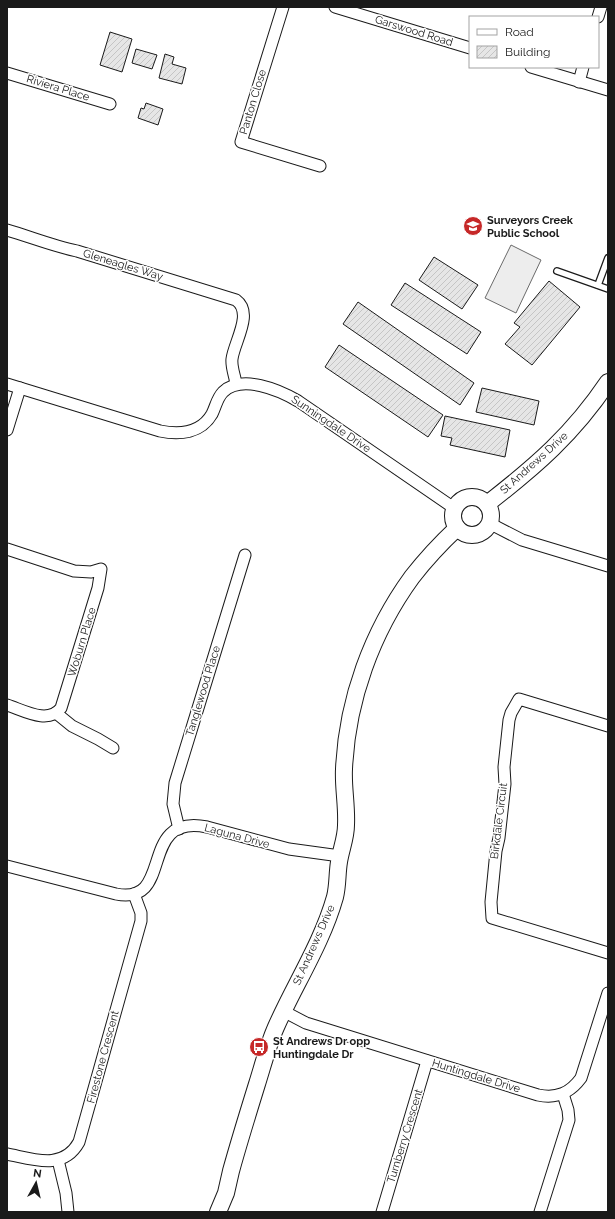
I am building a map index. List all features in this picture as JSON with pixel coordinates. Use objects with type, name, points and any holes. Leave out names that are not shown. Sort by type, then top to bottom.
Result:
[{"type":"street","name":"Panton Close","points":[[283,7],[241,142],[320,166]]},
{"type":"street","name":"Garswood Road","points":[[335,7],[469,48]]},
{"type":"street","points":[[533,68],[608,90]]},
{"type":"street","points":[[579,82],[583,68]]},
{"type":"street","name":"Riviera Place","points":[[7,73],[110,104]]},
{"type":"street","name":"Gleneagles Way","points":[[7,230],[61,248],[77,251],[230,298],[241,300],[244,314],[232,361],[236,384]]},
{"type":"street","name":"St Andrews Drive","points":[[487,504],[519,480],[554,448],[580,420],[608,382]]},
{"type":"street","name":"Sunningdale Drive","points":[[236,384],[251,383],[293,398],[454,508]]},
{"type":"street","points":[[7,384],[160,431],[176,434],[192,431],[202,425],[211,415],[223,393],[230,386],[236,384]]},
{"type":"street","points":[[7,430],[20,388]]},
{"type":"street","points":[[467,497],[478,498],[487,504],[491,517],[489,523],[482,532],[472,535],[457,528],[453,518],[454,508],[462,499],[467,497]]},
{"type":"street","points":[[489,523],[522,540],[608,566]]},
{"type":"street","name":"St Andrews Drive","points":[[218,1212],[226,1193],[231,1171],[275,1028],[315,949],[330,914],[338,887],[340,856],[346,824],[344,783],[346,747],[352,708],[363,671],[379,633],[403,591],[421,566],[457,528]]},
{"type":"street","name":"Woburn Place","points":[[7,549],[74,571],[91,572],[100,569],[98,588],[62,704],[56,713]]},
{"type":"street","name":"Tanglewood Place","points":[[179,829],[173,804],[175,783],[245,555]]},
{"type":"street","name":"Birkdale Circuit","points":[[608,726],[519,699],[511,713],[509,720],[504,767],[505,784],[491,902],[492,918],[608,953]]},
{"type":"street","points":[[7,705],[43,716],[56,713],[72,726],[113,748]]},
{"type":"street","name":"Laguna Drive","points":[[179,829],[186,826],[201,826],[289,849],[340,856]]},
{"type":"street","points":[[7,866],[128,896],[141,891],[152,879],[160,851],[165,840],[172,832],[179,829]]},
{"type":"street","name":"Firestone Crescent","points":[[58,1160],[74,1150],[82,1136],[140,921],[141,913],[134,894]]},
{"type":"street","points":[[540,1212],[569,1120],[568,1110],[563,1094],[576,1084],[584,1072],[608,993]]},
{"type":"street","name":"Huntingdale Drive","points":[[283,1011],[306,1023],[538,1095],[553,1096],[563,1094]]},
{"type":"street","name":"Turnberry Crescent","points":[[382,1212],[427,1061]]},
{"type":"street","points":[[7,1154],[46,1161],[58,1160],[66,1193],[68,1212]]},
{"type":"street","name":"St Andrews Drive","points":[[226,1193],[227,1212]]},
{"type":"lane","points":[[598,285],[608,258]]},
{"type":"lane","points":[[557,271],[608,289]]},
{"type":"shaded area","points":[[511,245],[541,260],[516,313],[485,298]]},
{"type":"building","points":[[110,32],[132,39],[122,72],[100,65]]},
{"type":"building","points":[[136,49],[157,55],[152,69],[132,63]]},
{"type":"building","points":[[165,54],[174,57],[172,64],[186,68],[182,84],[159,78]]},
{"type":"building","points":[[146,103],[163,109],[158,125],[138,118],[141,108],[144,109]]},
{"type":"building","points":[[434,257],[478,285],[462,309],[419,280]]},
{"type":"building","points":[[549,281],[580,307],[532,365],[505,344],[520,327],[514,323]]},
{"type":"building","points":[[405,283],[481,332],[467,354],[391,305]]},
{"type":"building","points":[[358,302],[474,383],[460,405],[343,324]]},
{"type":"building","points":[[339,345],[443,415],[428,437],[325,367]]},
{"type":"building","points":[[482,388],[539,401],[534,425],[476,412]]},
{"type":"building","points":[[445,416],[510,430],[505,457],[450,445],[452,438],[441,436]]},
{"type":"place","name":"Surveyors Creek Public School","points":[[473,226]]},
{"type":"place","name":"St Andrews Dr opp Huntingdale Dr","points":[[259,1047]]}]
